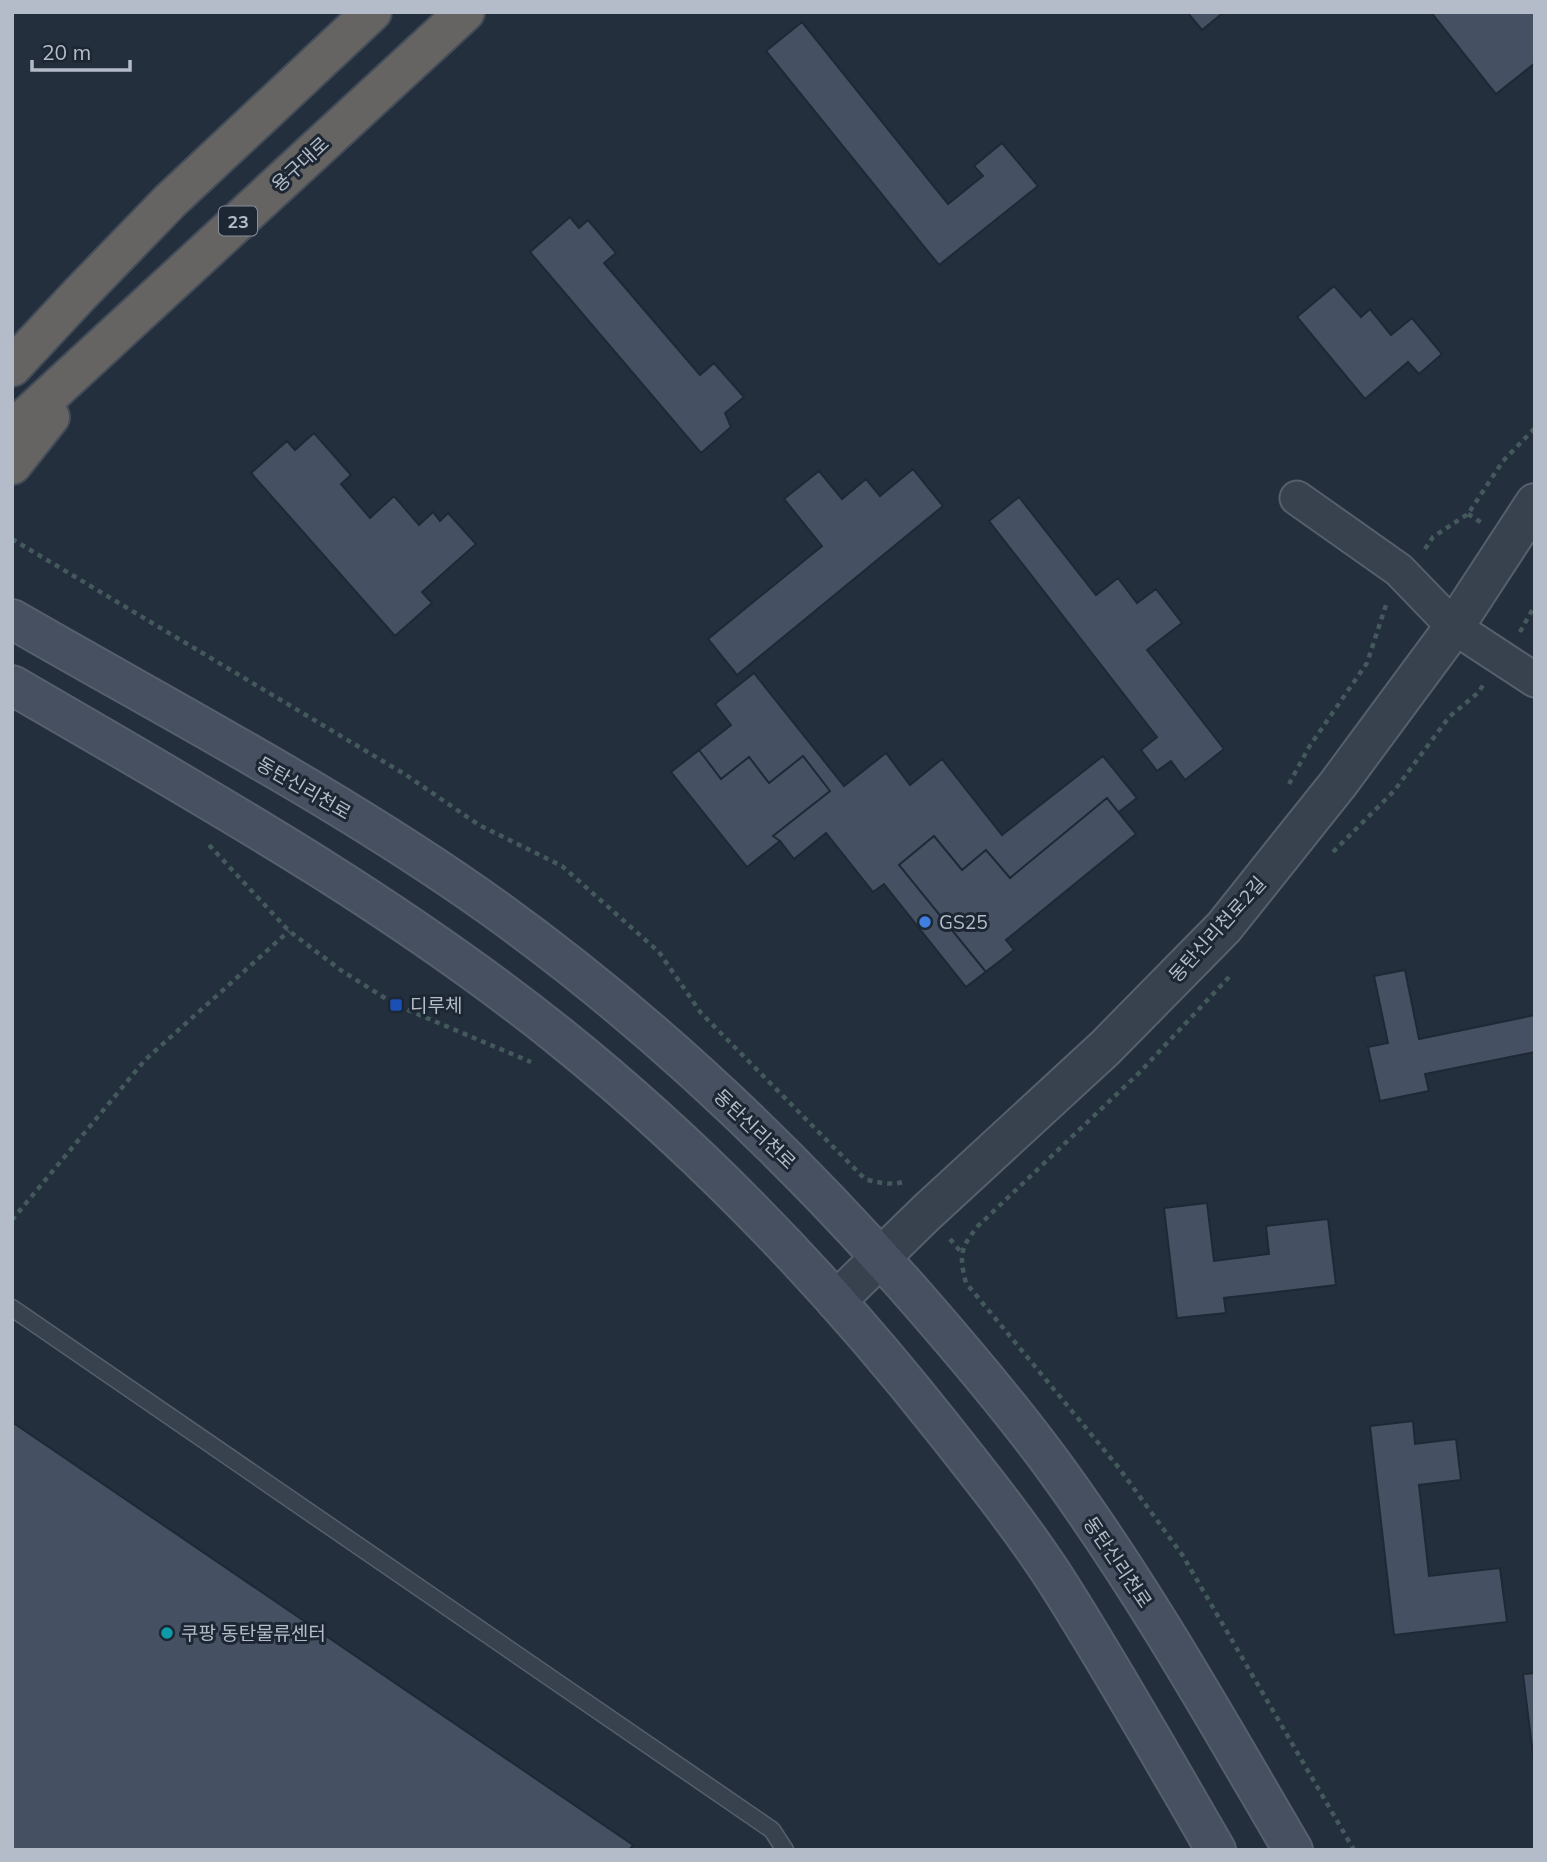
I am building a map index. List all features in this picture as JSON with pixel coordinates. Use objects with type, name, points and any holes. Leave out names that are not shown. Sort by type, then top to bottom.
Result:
[{"type":"highway","points":[[12,367],[170,201],[372,12]]},
{"type":"highway","name":"용구대로","points":[[12,430],[466,12]]},
{"type":"highway","points":[[12,336],[79,295]]},
{"type":"highway","points":[[12,465],[113,335]]},
{"type":"main road","name":"동탄신리천로","points":[[12,619],[332,804],[408,850],[495,909],[581,974],[659,1039],[743,1116],[882,1258],[1003,1398],[1061,1476],[1165,1633],[1293,1850]]},
{"type":"main road","points":[[12,685],[302,855],[362,893],[475,972],[560,1037],[641,1106],[742,1202],[890,1362],[979,1474],[1053,1575],[1216,1850]]},
{"type":"street","points":[[1297,498],[1399,570],[1454,627],[1535,680]]},
{"type":"street","name":"동탄신리천로2길","points":[[836,1301],[926,1213],[1105,1048],[1224,927],[1338,784],[1454,627],[1535,503]]},
{"type":"lane","points":[[12,1308],[772,1830],[785,1850]]},
{"type":"path","points":[[1433,537],[1468,514],[1503,461],[1535,428]]},
{"type":"path","points":[[12,539],[406,775],[479,825],[562,866],[659,952],[701,1013],[865,1179],[880,1183],[899,1183],[913,1178]]},
{"type":"path","points":[[1526,624],[1535,605]]},
{"type":"path","points":[[1282,796],[1309,747],[1367,663],[1384,608]]},
{"type":"path","points":[[201,840],[212,847],[289,931],[342,971],[396,1006],[535,1063]]},
{"type":"path","points":[[12,1220],[145,1060],[289,931]]},
{"type":"path","points":[[961,1252],[966,1283],[1119,1468],[1183,1556],[1354,1850]]},
{"type":"building","points":[[1187,12],[1224,12],[1202,30]]},
{"type":"building","points":[[1431,12],[1535,12],[1535,63],[1496,94]]},
{"type":"building","points":[[802,22],[948,204],[983,176],[974,166],[1002,143],[1038,186],[939,265],[766,51]]},
{"type":"building","points":[[570,217],[579,228],[588,220],[616,253],[604,263],[700,375],[714,363],[744,397],[725,413],[731,427],[701,453],[530,252]]},
{"type":"building","points":[[1334,286],[1361,317],[1370,309],[1391,335],[1412,318],[1442,354],[1419,374],[1408,362],[1365,399],[1297,317]]},
{"type":"building","points":[[314,433],[351,475],[341,484],[370,518],[394,496],[419,525],[433,512],[440,521],[448,513],[476,544],[422,592],[432,603],[395,636],[251,473],[287,441],[295,450]]},
{"type":"building","points":[[913,469],[943,506],[737,675],[708,639],[822,546],[784,499],[819,471],[842,499],[866,479],[880,496]]},
{"type":"building","points":[[1019,497],[1096,595],[1118,578],[1137,603],[1156,589],[1182,623],[1147,650],[1224,749],[1185,780],[1171,761],[1157,771],[1141,750],[1157,737],[989,521]]},
{"type":"building","points":[[754,673],[844,786],[886,753],[910,785],[942,759],[1002,835],[1103,756],[1137,798],[1119,812],[1136,834],[1006,940],[1014,950],[966,987],[884,884],[873,892],[826,833],[794,859],[780,841],[747,867],[671,772],[731,725],[715,704]]},
{"type":"building","points":[[699,750],[721,779],[749,757],[769,783],[803,756],[830,791],[773,836],[780,841],[747,867],[671,772]]},
{"type":"building","points":[[1107,798],[1136,834],[1006,940],[1014,950],[986,972],[899,865],[934,836],[962,870],[986,850],[1010,878]]},
{"type":"building","points":[[1405,970],[1419,1039],[1535,1015],[1535,1052],[1425,1074],[1429,1091],[1380,1101],[1368,1047],[1388,1043],[1374,976]]},
{"type":"building","points":[[1207,1203],[1214,1261],[1269,1254],[1266,1226],[1328,1219],[1336,1285],[1224,1298],[1226,1313],[1177,1318],[1164,1208]]},
{"type":"building","points":[[1413,1421],[1415,1444],[1456,1439],[1461,1480],[1419,1485],[1429,1576],[1500,1568],[1507,1622],[1394,1635],[1370,1426]]},
{"type":"building","name":"쿠팡 동탄물류센터","points":[[12,1422],[633,1845],[629,1850],[12,1850]]},
{"type":"building","points":[[1535,1673],[1535,1771],[1523,1674]]},
{"type":"place","name":"GS25","points":[[925,922]]},
{"type":"place","name":"디루체","points":[[396,1005]]},
{"type":"place","name":"쿠팡 동탄물류센터","points":[[167,1633]]}]
